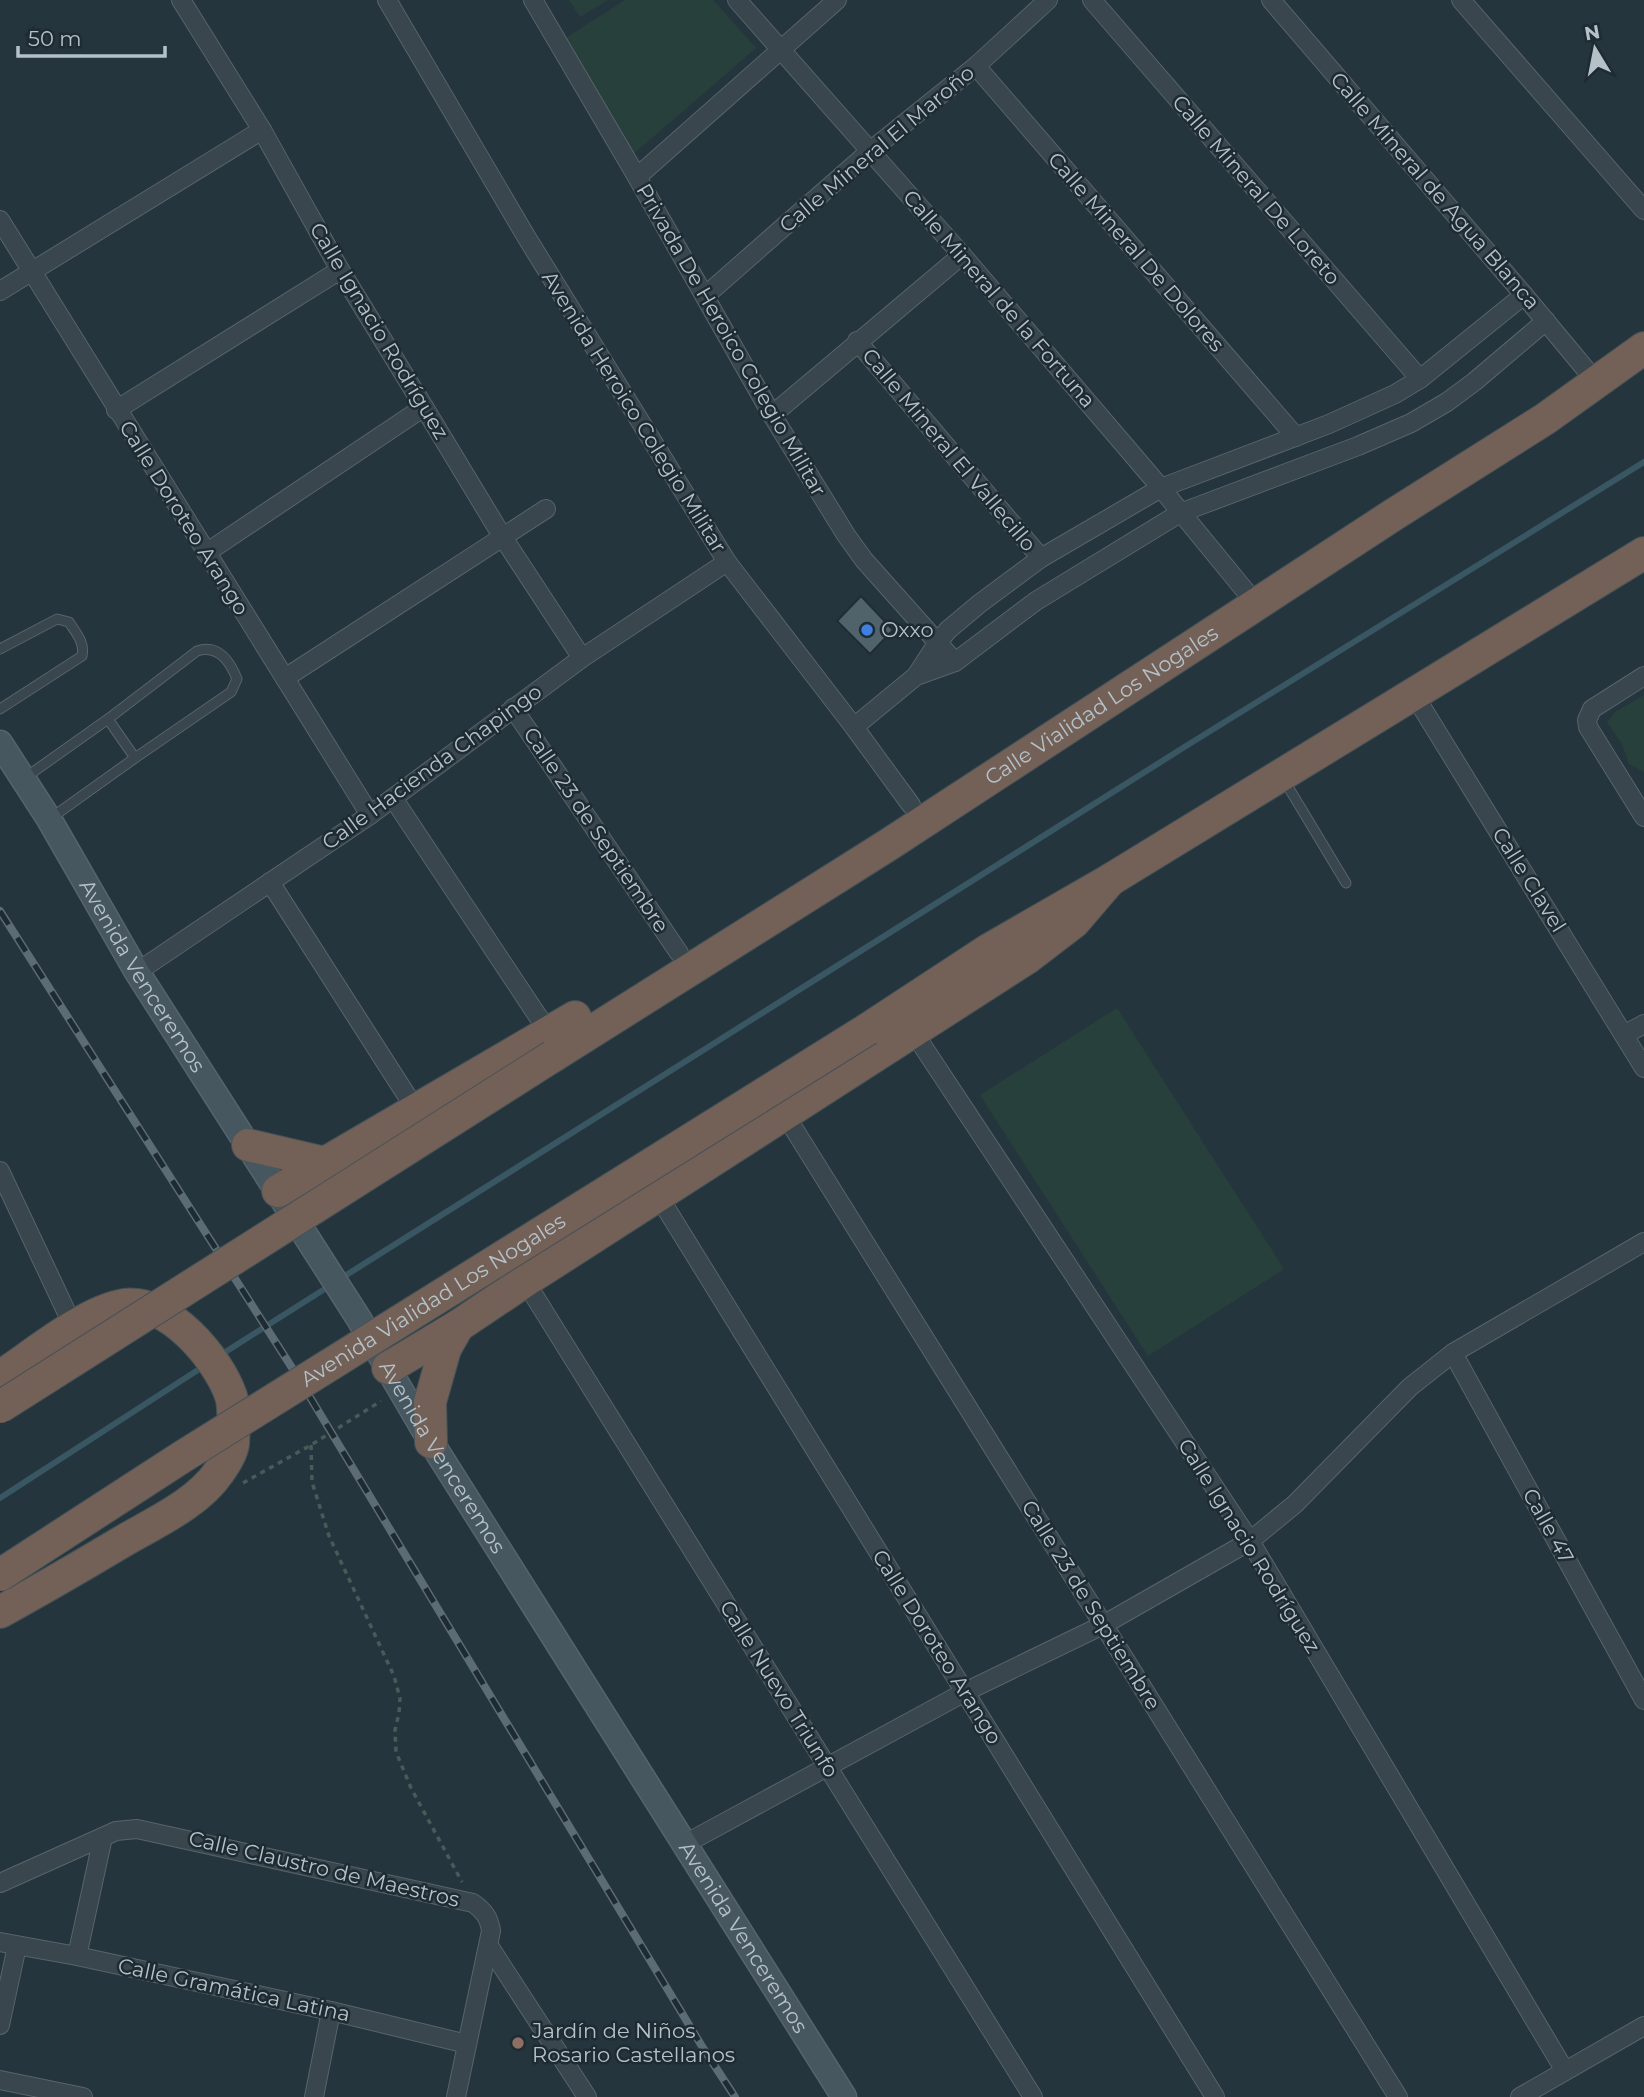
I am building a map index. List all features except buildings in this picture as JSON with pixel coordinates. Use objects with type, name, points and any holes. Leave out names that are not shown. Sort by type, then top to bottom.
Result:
[{"type":"highway","name":"Calle Vialidad Los Nogales","points":[[551,1045],[888,845],[1597,383],[1644,348]]},
{"type":"highway","points":[[394,1379],[458,1326],[525,1281],[914,1033],[1050,942],[1074,922],[1110,880],[1644,553]]},
{"type":"highway","points":[[0,1407],[551,1045],[679,953],[911,805],[966,773],[1082,718]]},
{"type":"highway","name":"Avenida Vialidad Los Nogales","points":[[0,1575],[182,1457],[868,1029],[990,949],[1110,880]]},
{"type":"highway","points":[[278,1191],[416,1110],[551,1045]]},
{"type":"highway","points":[[248,1146],[324,1163]]},
{"type":"highway","points":[[0,1377],[104,1310],[125,1305],[145,1306],[174,1322],[196,1340],[219,1374],[232,1398],[233,1446],[218,1474],[196,1495],[154,1523],[0,1612]]},
{"type":"highway","points":[[431,1442],[430,1402],[445,1349],[458,1326]]},
{"type":"street","name":"Calle Ignacio Rodríguez","points":[[181,0],[262,130],[340,270],[502,536],[582,658]]},
{"type":"street","name":"Avenida Heroico Colegio Militar","points":[[387,0],[527,238],[727,562],[911,805]]},
{"type":"street","name":"Privada De Heroico Colegio Militar","points":[[533,0],[772,415],[852,543],[955,662]]},
{"type":"street","name":"Calle Mineral de la Fortuna","points":[[737,0],[962,255],[1256,604]]},
{"type":"street","points":[[637,177],[837,0]]},
{"type":"street","name":"Calle Mineral El Maroño","points":[[705,296],[870,151],[976,66],[1048,0]]},
{"type":"street","name":"Calle Mineral De Loreto","points":[[1092,0],[1420,379]]},
{"type":"street","name":"Calle Mineral de Agua Blanca","points":[[1271,0],[1597,383]]},
{"type":"street","points":[[1463,1],[1644,209]]},
{"type":"street","name":"Calle Mineral De Dolores","points":[[976,66],[1296,437]]},
{"type":"street","points":[[0,291],[262,130]]},
{"type":"street","name":"Calle Doroteo Arango","points":[[0,220],[370,815]]},
{"type":"street","points":[[772,415],[962,255]]},
{"type":"street","points":[[116,410],[340,270]]},
{"type":"street","points":[[854,727],[916,676],[938,642],[979,604],[1041,558],[1161,488],[1375,404],[1420,379],[1524,295]]},
{"type":"street","points":[[916,676],[955,662],[1036,601],[1180,513],[1358,446],[1411,423],[1474,383],[1546,321]]},
{"type":"street","name":"Calle Mineral El Vallecillo","points":[[857,341],[1041,558]]},
{"type":"street","points":[[206,553],[424,407]]},
{"type":"street","points":[[285,678],[545,509]]},
{"type":"street","name":"Calle Hacienda Chapingo","points":[[137,972],[370,815],[582,658],[727,562]]},
{"type":"street","points":[[1644,676],[1592,709],[1587,720],[1588,727],[1644,817]]},
{"type":"street","name":"Calle Clavel","points":[[1413,693],[1644,1068]]},
{"type":"street","name":"Calle 23 de Septiembre","points":[[513,708],[679,953]]},
{"type":"street","name":"Avenida Venceremos","points":[[0,743],[49,819],[137,972],[312,1245],[431,1442],[844,2097]]},
{"type":"street","points":[[393,798],[551,1045]]},
{"type":"street","points":[[270,883],[416,1110]]},
{"type":"street","points":[[1624,1035],[1644,1024]]},
{"type":"street","name":"Calle Ignacio Rodríguez","points":[[914,1033],[1250,1541],[1564,2071]]},
{"type":"street","name":"Calle 23 de Septiembre","points":[[784,1114],[1398,2097]]},
{"type":"street","points":[[0,1171],[74,1328]]},
{"type":"street","name":"Calle Doroteo Arango","points":[[659,1197],[1215,2097]]},
{"type":"street","points":[[685,1844],[965,1692],[1103,1625],[1250,1541],[1295,1504],[1410,1387],[1453,1353],[1644,1242]]},
{"type":"street","name":"Calle Nuevo Triunfo","points":[[525,1281],[1033,2097]]},
{"type":"street","name":"Calle 47","points":[[1453,1353],[1644,1700]]},
{"type":"street","name":"Calle Claustro de Maestros","points":[[0,1883],[125,1829],[151,1830],[473,1903],[483,1910],[490,1920],[489,1946]]},
{"type":"street","points":[[77,1956],[103,1837]]},
{"type":"street","points":[[0,2025],[9,1944]]},
{"type":"street","name":"Calle Gramática Latina","points":[[9,1944],[77,1956],[331,2011],[467,2044]]},
{"type":"street","points":[[456,2097],[489,1946]]},
{"type":"street","points":[[489,1946],[587,2097]]},
{"type":"street","points":[[314,2097],[331,2011]]},
{"type":"street","points":[[1520,2097],[1644,2026]]},
{"type":"street","points":[[0,2080],[83,2097]]},
{"type":"lane","points":[[0,649],[57,619],[69,622],[83,643],[82,656],[0,709]]},
{"type":"lane","points":[[23,779],[197,651],[206,648],[215,650],[232,666],[237,679],[231,692],[49,819]]},
{"type":"lane","points":[[108,719],[135,758]]},
{"type":"lane","points":[[1281,775],[1346,883]]},
{"type":"path","points":[[234,1487],[311,1445],[394,1379]]},
{"type":"path","points":[[311,1445],[313,1482],[329,1536],[394,1676],[400,1698],[400,1713],[395,1730],[396,1752],[411,1788],[473,1903]]},
{"type":"green space","points":[[569,0],[608,0],[580,17]]},
{"type":"green space","points":[[625,0],[713,0],[756,48],[631,156],[564,39]]},
{"type":"green space","points":[[1644,695],[1644,772],[1629,764],[1622,744],[1607,722],[1615,712]]},
{"type":"green space","points":[[1117,1008],[1284,1269],[1148,1356],[980,1095]]},
{"type":"waterway","points":[[340,1279],[1186,746],[1644,462]]},
{"type":"waterway","points":[[219,1356],[331,1285]]},
{"type":"waterway","points":[[0,1498],[204,1366]]},
{"type":"railway","points":[[0,911],[296,1374],[735,2097]]},
{"type":"place","name":"Oxxo","points":[[867,630]]},
{"type":"place","name":"Jardín de Niños Rosario Castellanos","points":[[518,2043]]}]
